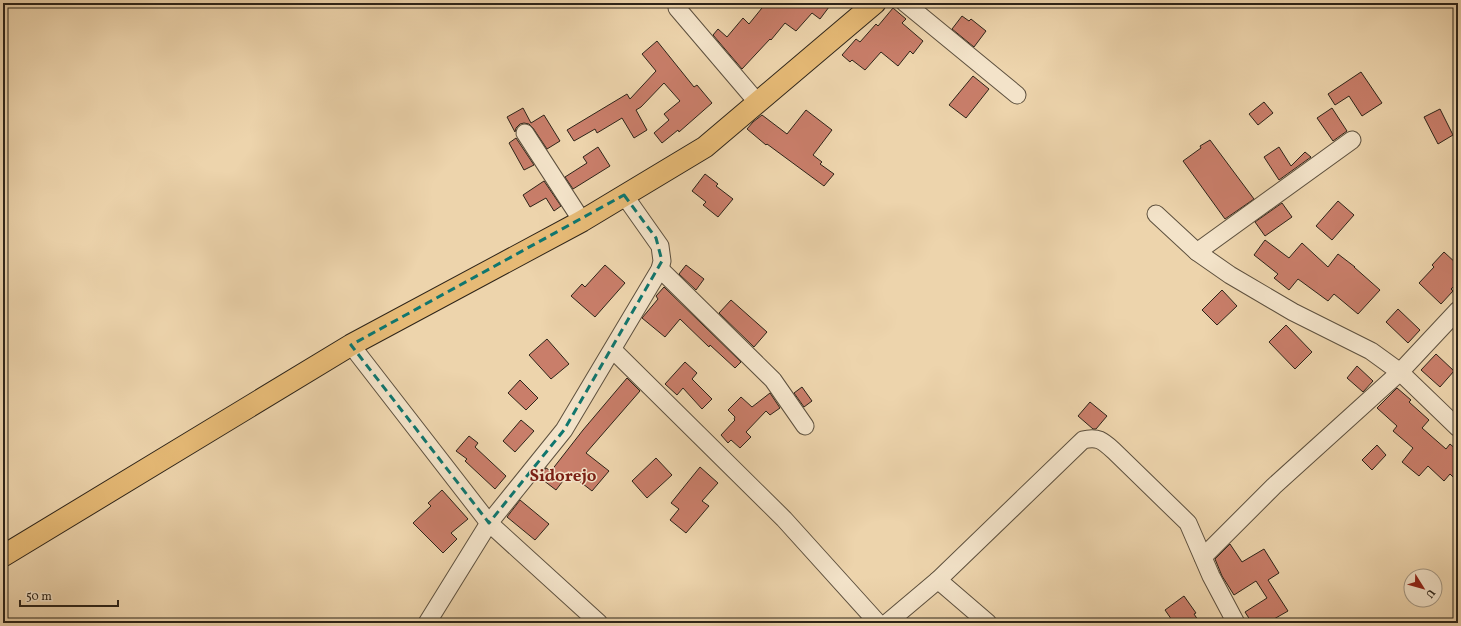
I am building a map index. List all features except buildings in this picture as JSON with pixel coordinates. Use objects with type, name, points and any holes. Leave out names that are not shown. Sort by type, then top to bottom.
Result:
[{"type":"main road","points":[[3,556],[351,345],[582,221],[705,147],[875,3]]},
{"type":"street","points":[[677,3],[677,8],[758,103]]},
{"type":"street","points":[[905,3],[1017,95]]},
{"type":"street","points":[[525,133],[582,221]]},
{"type":"street","points":[[1197,252],[1352,140]]},
{"type":"street","points":[[427,623],[489,523],[564,430],[660,269],[662,261],[660,246],[624,195]]},
{"type":"street","points":[[1156,214],[1197,252],[1230,275],[1293,312],[1371,351],[1400,372],[1458,428]]},
{"type":"street","points":[[660,269],[774,380],[805,426]]},
{"type":"street","points":[[1203,557],[1274,486],[1400,372],[1458,310]]},
{"type":"street","points":[[351,345],[489,523],[599,623]]},
{"type":"street","points":[[613,350],[784,519],[878,623]]},
{"type":"street","points":[[887,623],[938,580],[1083,440],[1092,438],[1102,441],[1114,451],[1188,523],[1222,598],[1236,623]]},
{"type":"street","points":[[938,580],[988,623]]},
{"type":"highlighted area","points":[[624,195],[656,238],[662,261],[564,430],[489,523],[351,345]]},
{"type":"district","name":"Sidorejo","points":[[563,476]]}]
